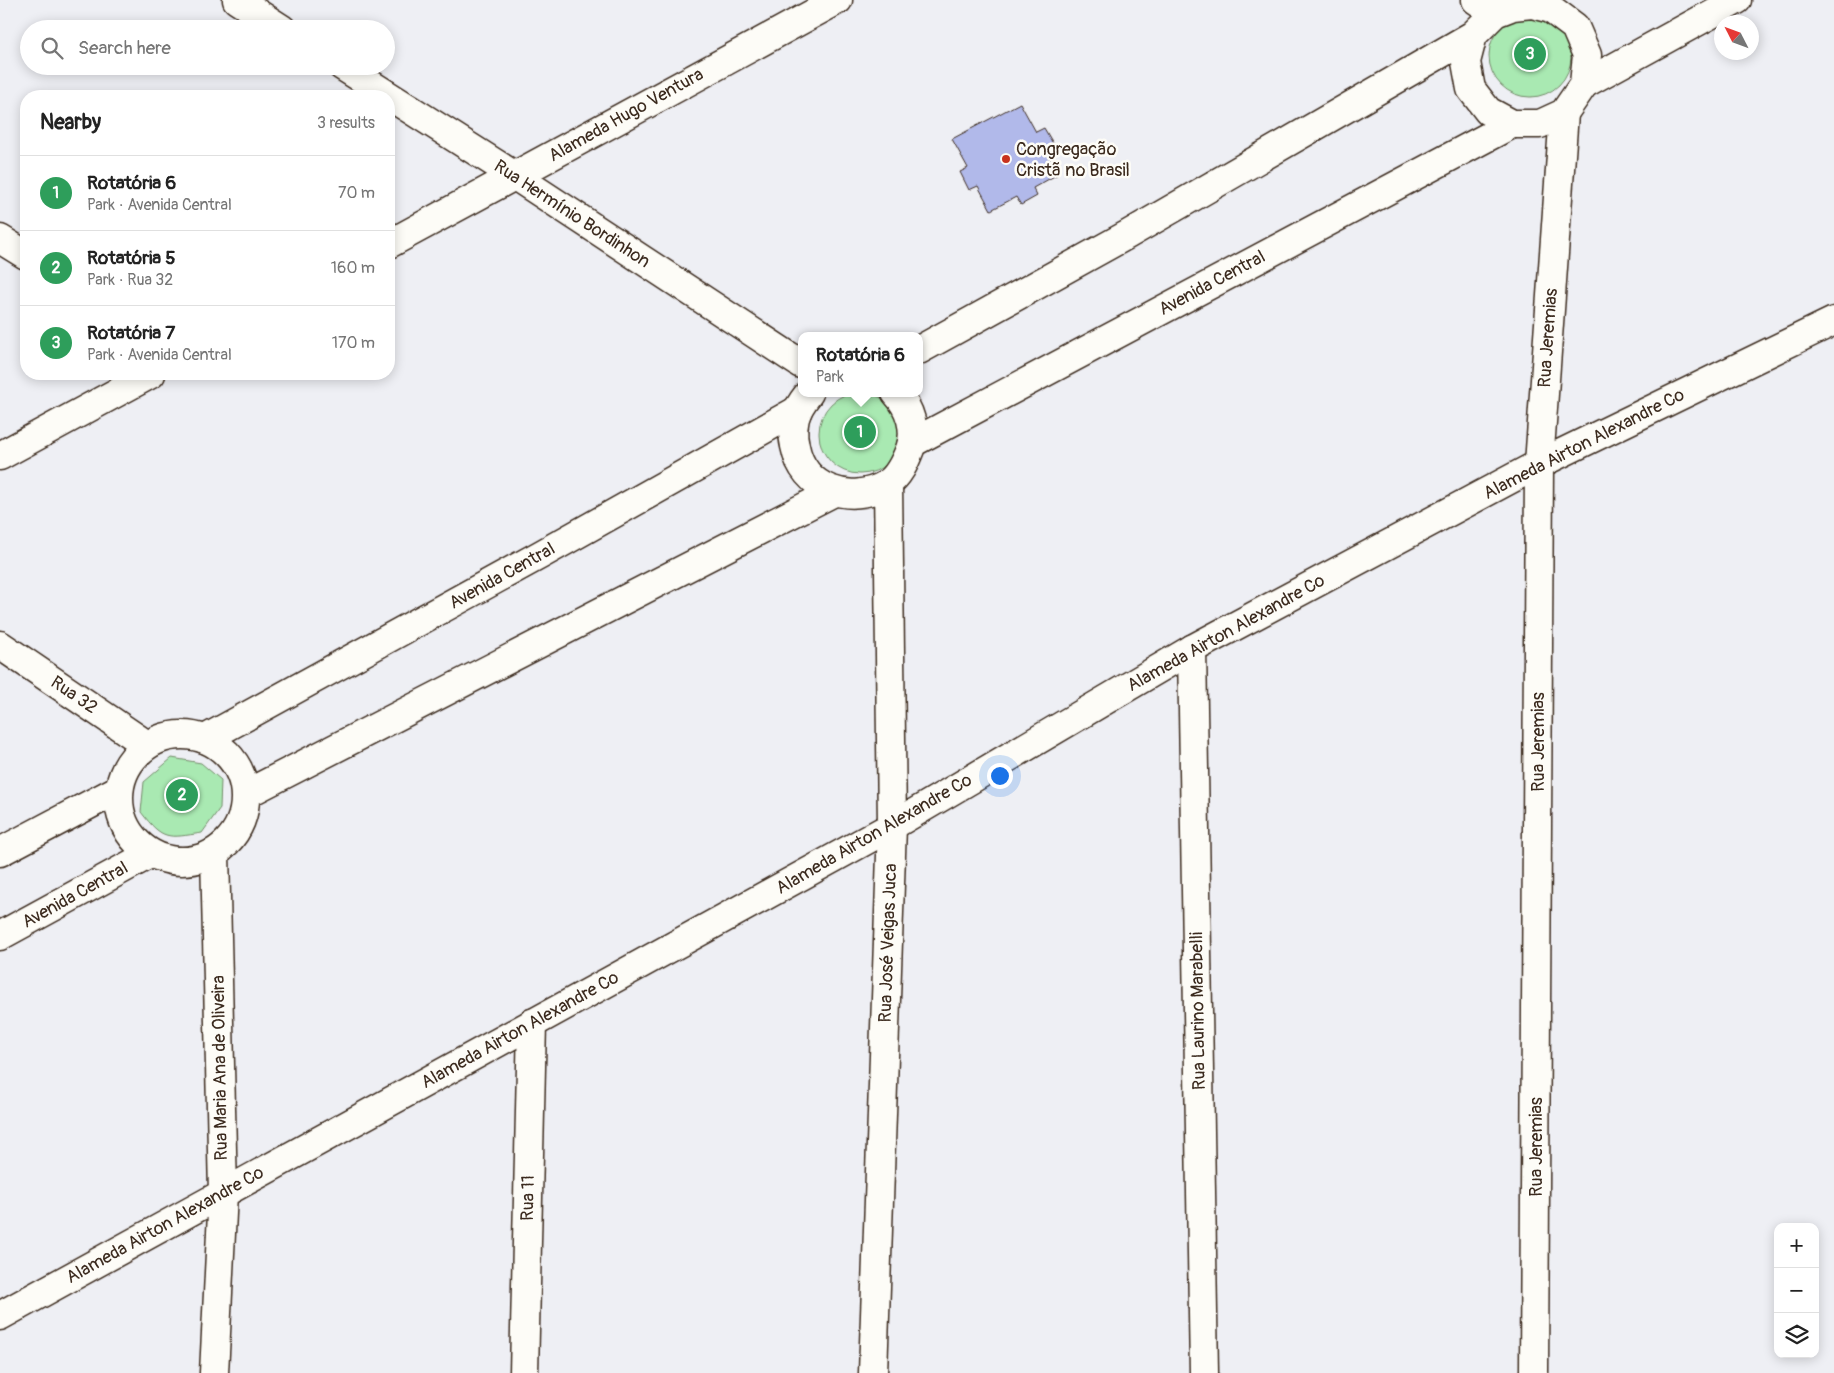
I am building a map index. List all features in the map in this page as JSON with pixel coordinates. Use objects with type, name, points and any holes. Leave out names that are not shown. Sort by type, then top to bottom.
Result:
[{"type":"street","points":[[237,0],[268,20]]},
{"type":"street","name":"Alameda Hugo Ventura","points":[[395,241],[838,0]]},
{"type":"street","points":[[1584,84],[1587,54],[1575,27],[1558,4],[1486,7],[1473,36],[1466,62],[1471,90],[1488,111],[1512,124],[1540,124],[1564,113],[1584,84],[1737,0]]},
{"type":"street","points":[[923,348],[1127,236],[1473,36]]},
{"type":"street","name":"Rua Hermínio Bordinhon","points":[[356,75],[380,90]]},
{"type":"street","name":"Rua Hermínio Bordinhon","points":[[395,100],[515,176],[798,362]]},
{"type":"street","name":"Rua Jeremias","points":[[1534,1373],[1539,464],[1564,113]]},
{"type":"street","name":"Avenida Central","points":[[912,443],[1512,124]]},
{"type":"street","points":[[0,239],[20,252]]},
{"type":"street","name":"Alameda Airton Alexandre Co","points":[[0,1316],[892,826],[1192,649],[1539,464],[1834,321]]},
{"type":"street","points":[[0,456],[140,380]]},
{"type":"street","points":[[803,401],[792,434],[797,459],[812,479],[834,492],[862,494],[888,483],[904,465],[912,443],[912,422],[904,402],[900,397]]},
{"type":"street","name":"Avenida Central","points":[[205,739],[540,556],[803,401]]},
{"type":"street","name":"Rua José Veigas Juca","points":[[873,1373],[892,826],[888,483]]},
{"type":"street","points":[[246,794],[834,492]]},
{"type":"street","name":"Rua 32","points":[[0,645],[147,745]]},
{"type":"street","name":"Rua Laurino Marabelli","points":[[1192,649],[1204,1373]]},
{"type":"street","points":[[185,734],[205,739],[226,751],[240,771],[246,794],[244,817],[232,838],[215,853],[194,861],[172,862],[150,854],[132,837],[120,814],[119,789],[129,764],[147,745],[166,737],[185,734]]},
{"type":"street","points":[[0,852],[119,789]]},
{"type":"street","name":"Rua Maria Ana de Oliveira","points":[[214,1373],[223,1193],[215,853]]},
{"type":"street","name":"Avenida Central","points":[[0,936],[150,854]]},
{"type":"street","name":"Rua 11","points":[[524,1373],[532,1023]]},
{"type":"green space","points":[[1530,15],[1546,18],[1559,27],[1568,40],[1571,56],[1568,72],[1559,85],[1546,94],[1530,97],[1514,94],[1501,85],[1492,72],[1489,56],[1492,40],[1501,27],[1514,18]]},
{"type":"green space","points":[[840,397],[880,397],[894,410],[901,433],[898,449],[889,462],[876,471],[860,474],[844,471],[831,462],[822,449],[819,433],[822,417],[831,404]]},
{"type":"green space","points":[[172,758],[201,763],[221,780],[220,808],[202,833],[174,836],[161,833],[141,812],[144,782]]},
{"type":"building","name":"Congregação Cristã no Brasil","points":[[1020,103],[1036,132],[1044,128],[1054,145],[1045,150],[1058,174],[1033,188],[1037,196],[1021,205],[1016,197],[991,210],[978,186],[969,190],[960,172],[968,168],[952,139]]},
{"type":"place","name":"Rotatória 7","points":[[1530,54]]},
{"type":"place","name":"Congregação Cristã no Brasil","points":[[1006,159]]},
{"type":"place","name":"Rotatória 6","points":[[860,432]]},
{"type":"place","name":"Rotatória 5","points":[[182,795]]}]
